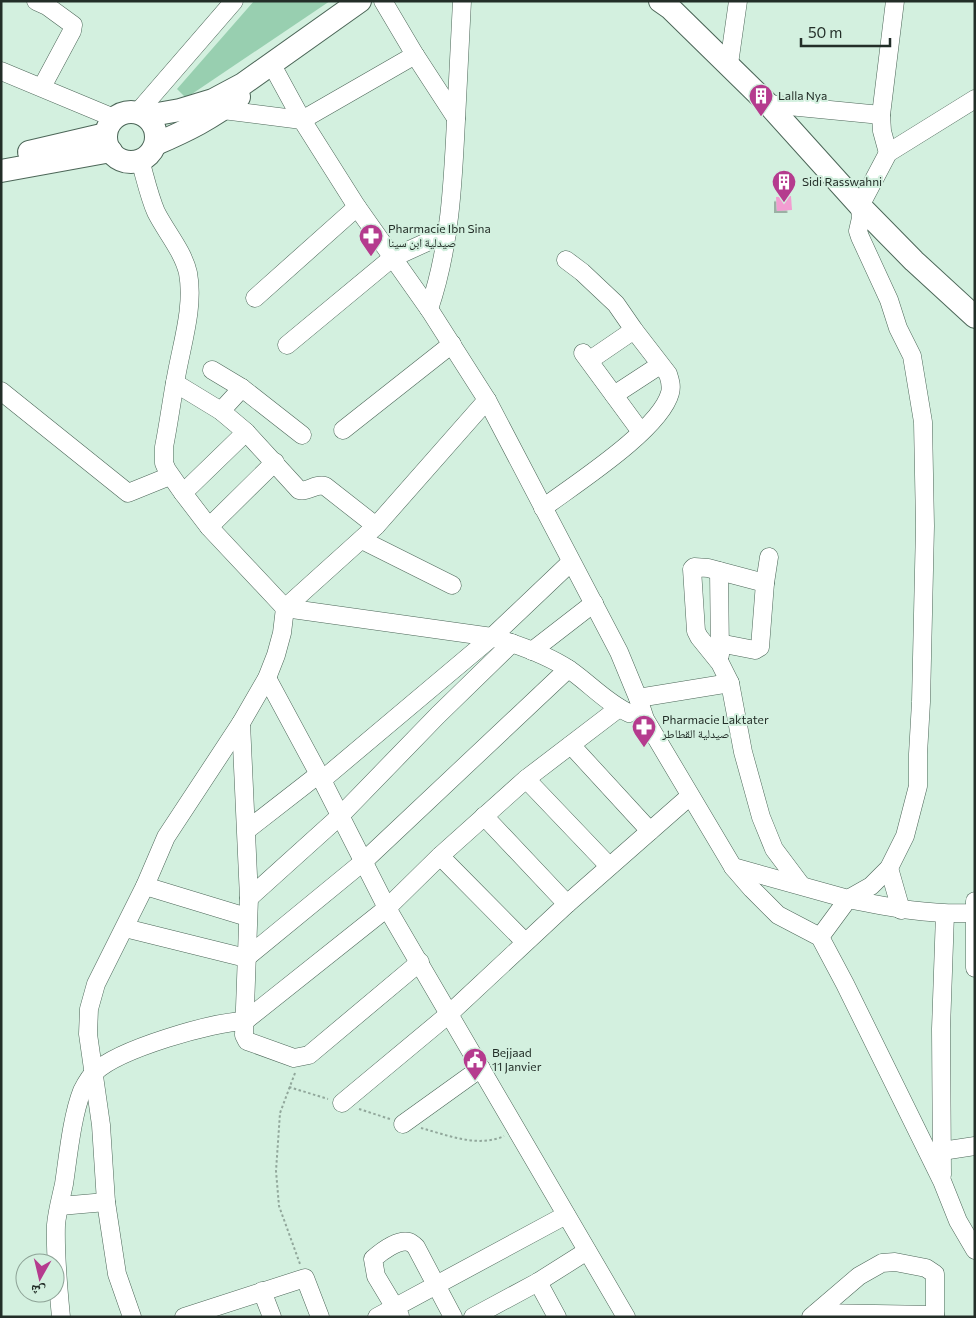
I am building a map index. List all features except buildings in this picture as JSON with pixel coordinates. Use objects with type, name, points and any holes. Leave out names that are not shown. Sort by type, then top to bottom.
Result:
[{"type":"main road","points":[[1,171],[110,134],[125,112],[142,114],[180,110],[213,100],[244,84],[360,1]]},
{"type":"main road","points":[[660,1],[670,8],[729,64],[768,104],[860,206],[914,261],[975,317]]},
{"type":"main road","points":[[110,134],[119,159],[130,162],[223,110],[249,89],[272,65]]},
{"type":"main road","points":[[142,114],[154,124],[157,134],[148,152]]},
{"type":"main road","points":[[1,159],[110,134]]},
{"type":"street","points":[[36,1],[47,6],[73,24],[72,31],[42,87]]},
{"type":"street","points":[[142,114],[234,1]]},
{"type":"street","points":[[383,1],[414,55],[456,118]]},
{"type":"street","points":[[429,309],[438,283],[447,233],[454,162],[462,1]]},
{"type":"street","points":[[729,64],[738,1]]},
{"type":"street","points":[[888,153],[882,131],[881,115],[895,1]]},
{"type":"street","points":[[223,110],[302,120],[414,55]]},
{"type":"street","points":[[272,65],[302,120],[357,207],[429,309],[487,400],[594,603],[618,652],[645,719],[733,867],[778,915],[820,937],[942,1181],[966,1219],[975,1250]]},
{"type":"street","points":[[1,71],[42,87],[110,134]]},
{"type":"street","points":[[820,937],[848,899],[871,886],[889,868],[905,836],[918,786],[925,535],[924,422],[912,356],[898,328],[889,300],[858,231],[861,218],[860,206],[888,153],[975,99]]},
{"type":"street","points":[[768,104],[881,115]]},
{"type":"street","points":[[148,152],[156,211],[188,271],[190,294],[164,447],[164,463],[170,476],[209,527],[285,608],[492,637],[512,643],[568,669],[618,708],[645,719]]},
{"type":"street","points":[[255,298],[357,207]]},
{"type":"street","points":[[287,345],[392,258],[447,233]]},
{"type":"street","points":[[543,508],[616,454],[641,432],[658,415],[671,390],[668,374],[616,304],[600,287],[566,260]]},
{"type":"street","points":[[634,330],[587,356],[641,432]]},
{"type":"street","points":[[342,430],[452,344]]},
{"type":"street","points":[[614,394],[660,365]]},
{"type":"street","points":[[212,370],[242,388],[302,435]]},
{"type":"street","points":[[175,383],[221,411],[246,432],[302,491],[320,485],[324,486],[376,526]]},
{"type":"street","points":[[221,411],[242,388]]},
{"type":"street","points":[[1,392],[128,493],[170,476]]},
{"type":"street","points":[[132,1317],[117,1274],[106,1202],[101,1125],[88,1034],[89,1009],[96,984],[145,886],[166,837],[241,723],[267,678],[282,633],[285,608],[376,526],[487,400]]},
{"type":"street","points":[[182,493],[246,432]]},
{"type":"street","points":[[209,527],[275,462]]},
{"type":"street","points":[[362,540],[452,585]]},
{"type":"street","points":[[719,643],[758,649],[761,640],[769,557]]},
{"type":"street","points":[[247,830],[320,777],[492,637],[571,562]]},
{"type":"street","points":[[765,583],[719,571],[694,567],[691,574],[696,631],[708,649],[720,662],[730,683],[743,752],[761,817],[774,849],[801,885]]},
{"type":"street","points":[[719,571],[720,662]]},
{"type":"street","points":[[532,651],[594,603]]},
{"type":"street","points":[[249,898],[340,816],[438,715],[512,643]]},
{"type":"street","points":[[246,958],[363,862],[568,669]]},
{"type":"street","points":[[267,678],[387,908],[626,1317]]},
{"type":"street","points":[[638,698],[730,683]]},
{"type":"street","points":[[61,1317],[55,1247],[56,1222],[77,1112],[83,1090],[94,1072],[109,1062],[164,1039],[230,1021],[245,1021],[387,908],[440,856],[526,779],[618,708]]},
{"type":"street","points":[[241,723],[249,898],[244,1035],[247,1041],[294,1058],[302,1058],[309,1055],[420,962]]},
{"type":"street","points":[[571,744],[650,831]]},
{"type":"street","points":[[526,779],[609,866]]},
{"type":"street","points":[[342,1103],[449,1014],[609,866],[690,796]]},
{"type":"street","points":[[484,816],[567,904]]},
{"type":"street","points":[[440,856],[525,942]]},
{"type":"street","points":[[733,867],[848,899],[901,910],[945,914],[974,909],[975,968]]},
{"type":"street","points":[[889,868],[901,910]]},
{"type":"street","points":[[145,886],[247,917]]},
{"type":"street","points":[[942,1181],[941,1020],[945,914]]},
{"type":"street","points":[[125,928],[246,958]]},
{"type":"street","points":[[403,1124],[481,1068]]},
{"type":"street","points":[[942,1151],[975,1146]]},
{"type":"street","points":[[60,1206],[106,1202]]},
{"type":"street","points":[[377,1317],[398,1312],[436,1285],[566,1214]]},
{"type":"street","points":[[398,1312],[376,1276],[373,1260],[394,1245],[409,1242],[416,1247],[453,1317]]},
{"type":"street","points":[[472,1317],[538,1282],[587,1251]]},
{"type":"street","points":[[895,1262],[926,1268],[935,1274],[935,1316],[814,1315],[866,1271],[882,1263],[895,1262]]},
{"type":"street","points":[[188,1316],[305,1278],[320,1317]]},
{"type":"street","points":[[538,1282],[556,1317]]},
{"type":"street","points":[[262,1291],[272,1317]]},
{"type":"path","points":[[302,1058],[280,1113],[276,1171],[279,1206],[305,1278]]},
{"type":"green space","points":[[254,1],[330,1],[186,98],[177,89]]},
{"type":"place","name":"Lalla Nya","points":[[761,117]]},
{"type":"place","name":"Sidi Rasswahni","points":[[784,203]]},
{"type":"place","name":"Pharmacie Ibn Sina صيدلية ابن سينا","points":[[371,257]]},
{"type":"place","name":"Pharmacie Laktater صيدلية القطاطر","points":[[644,748]]},
{"type":"place","name":"Bejjaad 11 Janvier","points":[[475,1081]]}]
